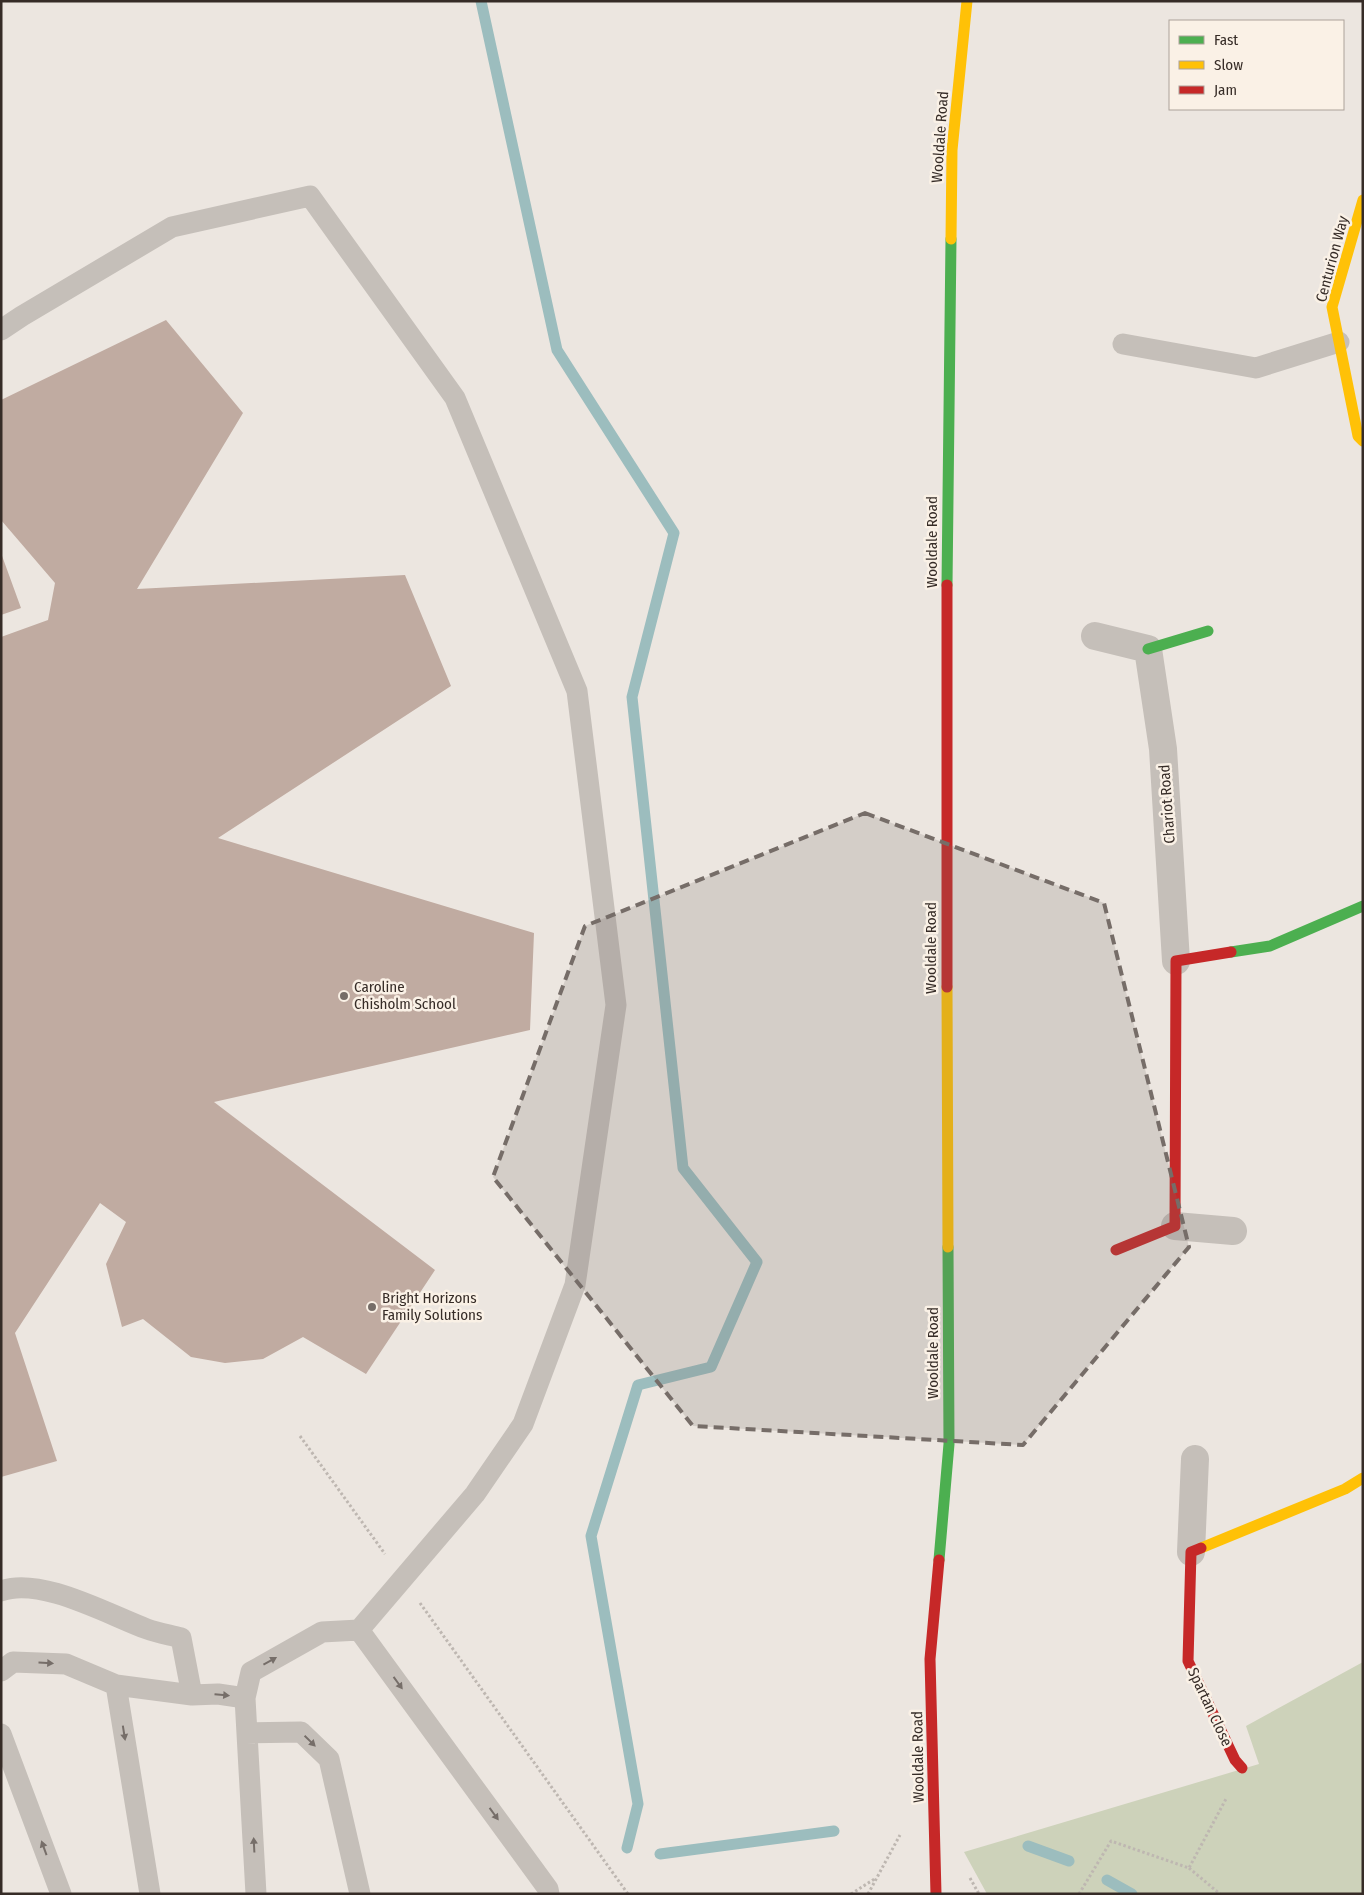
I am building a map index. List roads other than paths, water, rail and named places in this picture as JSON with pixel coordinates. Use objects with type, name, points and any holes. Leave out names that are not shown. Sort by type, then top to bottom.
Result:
[{"type":"street","name":"Wooldale Road","points":[[936,1894],[930,1659],[949,1444],[946,531],[952,170],[967,1]]},
{"type":"street","name":"Centurion Way","points":[[1363,200],[1332,307],[1358,436],[1363,441]]},
{"type":"street","points":[[1095,636],[1148,649],[1208,631]]},
{"type":"street","name":"Chariot Road","points":[[1148,649],[1163,749],[1176,961],[1178,1102],[1175,1226]]},
{"type":"street","points":[[1176,961],[1270,946],[1363,906]]},
{"type":"street","points":[[1116,1250],[1175,1226],[1233,1231]]},
{"type":"street","name":"Spartan Close","points":[[1195,1459],[1188,1661],[1235,1760],[1242,1768]]},
{"type":"street","points":[[1192,1552],[1345,1489],[1363,1478]]},
{"type":"lane","points":[[1,330],[172,227],[310,196],[455,398],[577,691],[616,1005],[575,1284],[523,1424],[475,1494],[359,1630],[322,1632],[250,1672],[244,1698],[256,1894]]},
{"type":"lane","points":[[1123,344],[1256,368],[1339,342]]},
{"type":"lane","points":[[1,1591],[12,1587],[55,1592],[148,1629],[181,1638],[192,1695]]},
{"type":"lane","points":[[359,1630],[543,1881],[549,1894]]},
{"type":"lane","points":[[1,1671],[13,1662],[66,1664],[116,1685],[192,1695],[244,1698]]},
{"type":"lane","points":[[116,1685],[150,1894]]},
{"type":"lane","points":[[247,1733],[301,1732],[329,1759],[360,1894]]},
{"type":"lane","points":[[1,1734],[60,1894]]},
{"type":"waterway","points":[[481,1],[557,350],[674,533],[632,697],[683,1168],[757,1262],[711,1367],[638,1385],[591,1536],[638,1804],[627,1848]]},
{"type":"waterway","points":[[660,1854],[834,1831]]},
{"type":"waterway","points":[[1028,1846],[1069,1861]]},
{"type":"waterway","points":[[1107,1880],[1132,1894]]},
{"type":"place","name":"Caroline Chisholm School","points":[[344,996]]},
{"type":"place","name":"Bright Horizons Family Solutions","points":[[372,1307]]}]
